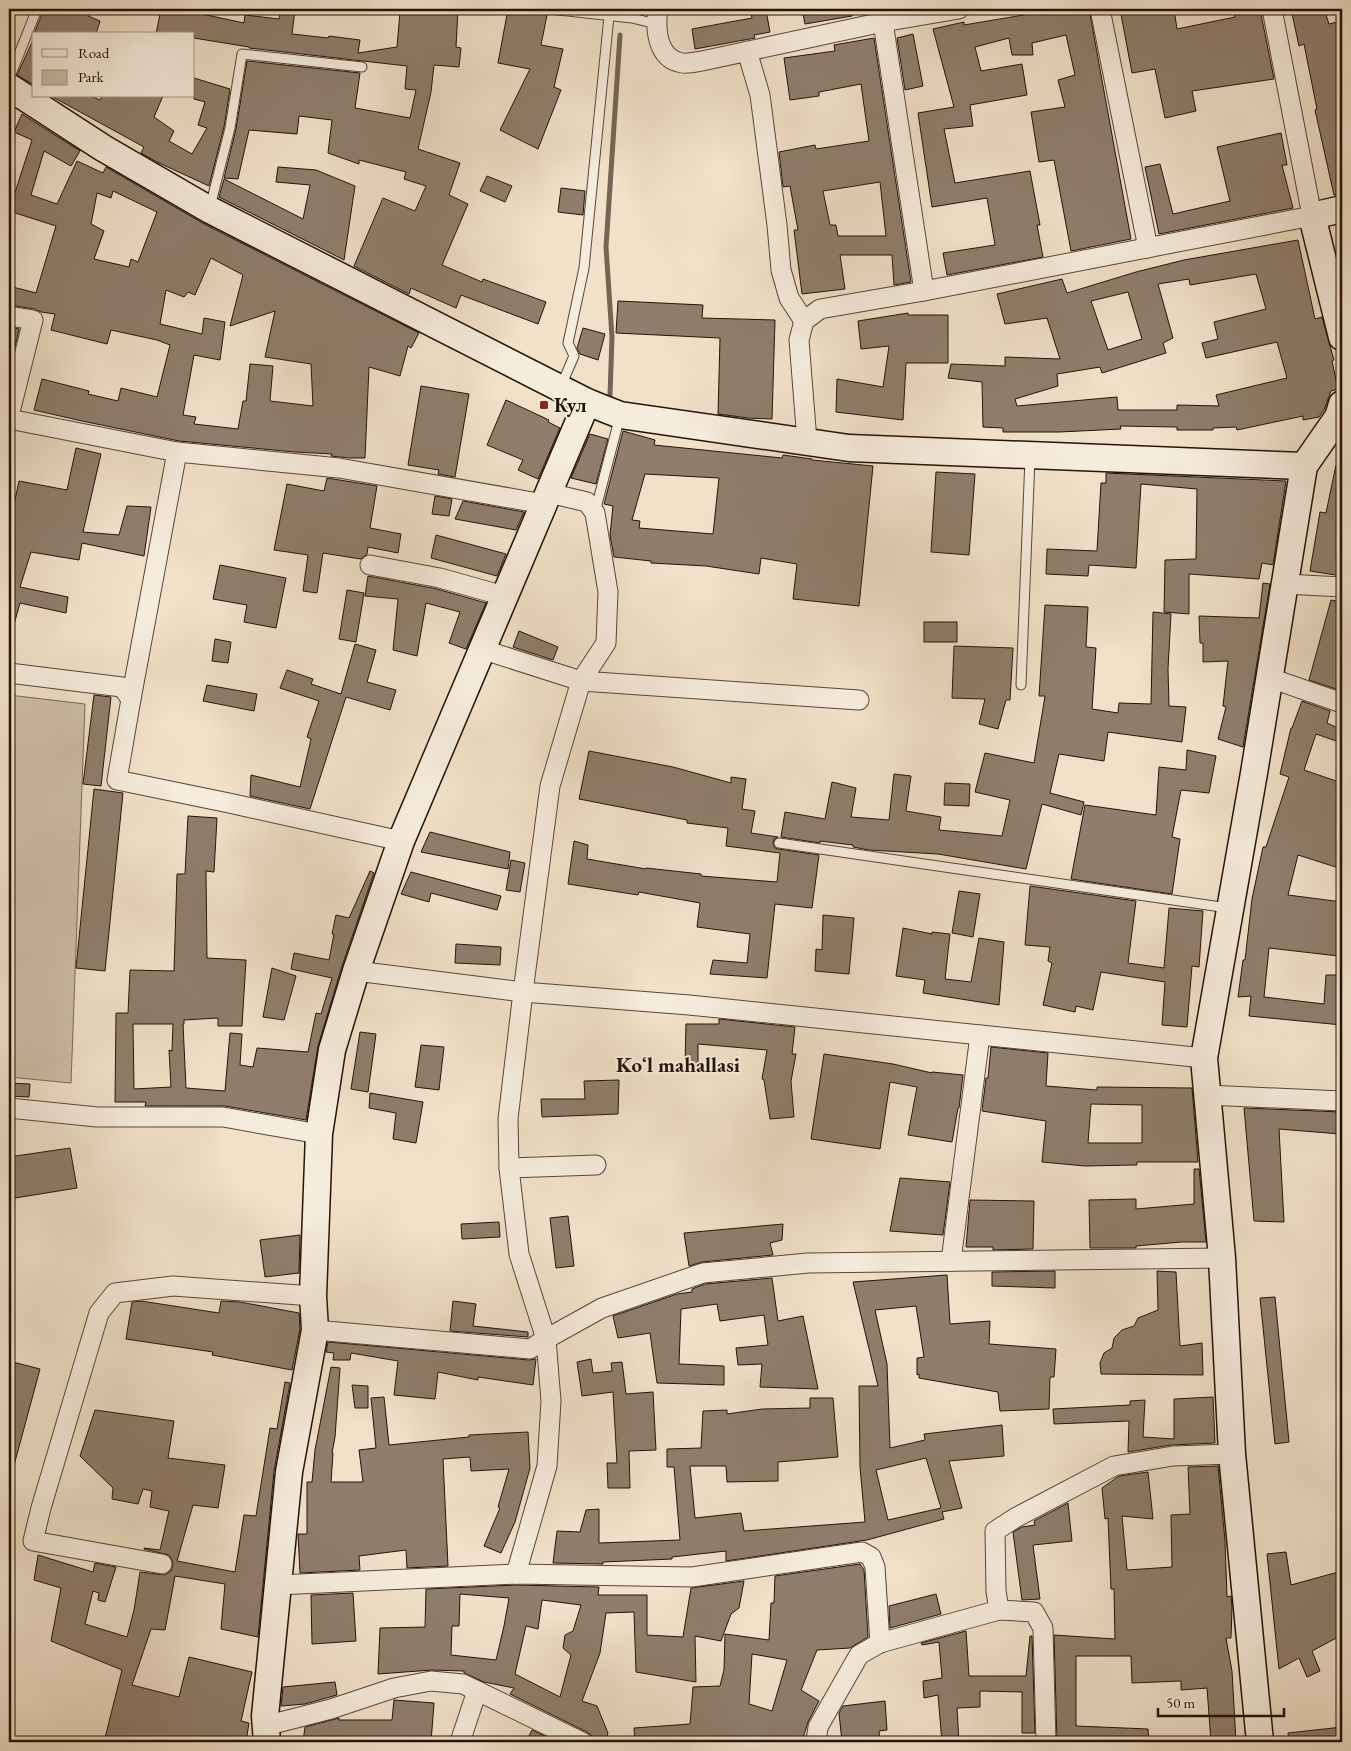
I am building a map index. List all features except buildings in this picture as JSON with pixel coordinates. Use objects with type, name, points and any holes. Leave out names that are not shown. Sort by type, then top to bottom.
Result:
[{"type":"street","points":[[657,16],[659,41],[669,58],[683,63],[702,62],[883,22],[959,9]]},
{"type":"street","points":[[1100,9],[1148,248]]},
{"type":"street","points":[[1272,9],[1312,216],[1342,337]]},
{"type":"street","points":[[883,22],[924,291]]},
{"type":"street","points":[[747,52],[760,95],[781,270],[789,298],[804,321]]},
{"type":"street","points":[[9,87],[103,148],[210,210],[560,389],[620,416],[849,448],[1304,466]]},
{"type":"street","points":[[807,441],[799,340],[804,321],[820,309],[924,291],[1342,209]]},
{"type":"street","points":[[9,316],[32,320],[9,417],[177,452],[339,468],[546,499],[587,502],[595,513],[608,592],[606,643],[581,681],[550,786],[508,1119],[510,1168],[519,1254],[546,1339],[551,1401],[547,1466],[516,1574]]},
{"type":"street","points":[[582,1742],[463,1684],[431,1681],[394,1688],[331,1709],[266,1734],[289,1472],[316,1330],[313,1296],[319,1134],[332,1050],[356,971],[401,842],[587,402]]},
{"type":"street","points":[[1260,1742],[1232,1454],[1222,1258],[1204,1058],[1270,678],[1304,466],[1338,417],[1342,404]]},
{"type":"street","points":[[177,452],[117,780],[401,842]]},
{"type":"street","points":[[370,566],[440,578],[504,596]]},
{"type":"street","points":[[1285,584],[1342,587]]},
{"type":"street","points":[[481,649],[581,681],[859,700]]},
{"type":"street","points":[[9,673],[122,687],[131,699]]},
{"type":"street","points":[[1270,678],[1342,703]]},
{"type":"street","points":[[356,971],[523,992],[689,1005],[1204,1058]]},
{"type":"street","points":[[951,1261],[980,1035]]},
{"type":"street","points":[[1207,1095],[1342,1101]]},
{"type":"street","points":[[9,1108],[97,1117],[223,1118],[319,1134]]},
{"type":"street","points":[[510,1168],[596,1165]]},
{"type":"street","points":[[316,1330],[530,1349],[602,1308],[703,1273],[808,1263],[1222,1258]]},
{"type":"street","points":[[162,1564],[34,1541],[41,1508],[99,1313],[115,1293],[173,1286],[313,1296]]},
{"type":"street","points":[[999,1610],[996,1591],[995,1531],[1015,1518],[1114,1466],[1172,1456],[1232,1454]]},
{"type":"street","points":[[278,1585],[516,1574],[692,1577],[862,1552],[871,1557],[874,1567],[880,1643]]},
{"type":"street","points":[[816,1742],[818,1727],[859,1655],[880,1643],[999,1610],[1034,1612],[1043,1628],[1046,1742]]},
{"type":"street","points":[[460,1742],[477,1691]]},
{"type":"lane","points":[[9,79],[37,9]]},
{"type":"lane","points":[[549,9],[609,16],[657,16]]},
{"type":"lane","points":[[560,389],[574,356],[568,343],[584,268],[609,16]]},
{"type":"lane","points":[[210,210],[230,128],[242,54],[362,67]]},
{"type":"lane","points":[[595,513],[620,416]]},
{"type":"lane","points":[[1021,684],[1030,455]]},
{"type":"lane","points":[[779,843],[1231,908]]},
{"type":"green space","points":[[9,695],[85,704],[71,1083],[9,1077]]},
{"type":"waterway","points":[[608,401],[610,395],[612,337],[606,247],[620,35]]},
{"type":"place","name":"Кул","points":[[544,405]]},
{"type":"district","name":"Koʻl mahallasi","points":[[678,1065]]}]
